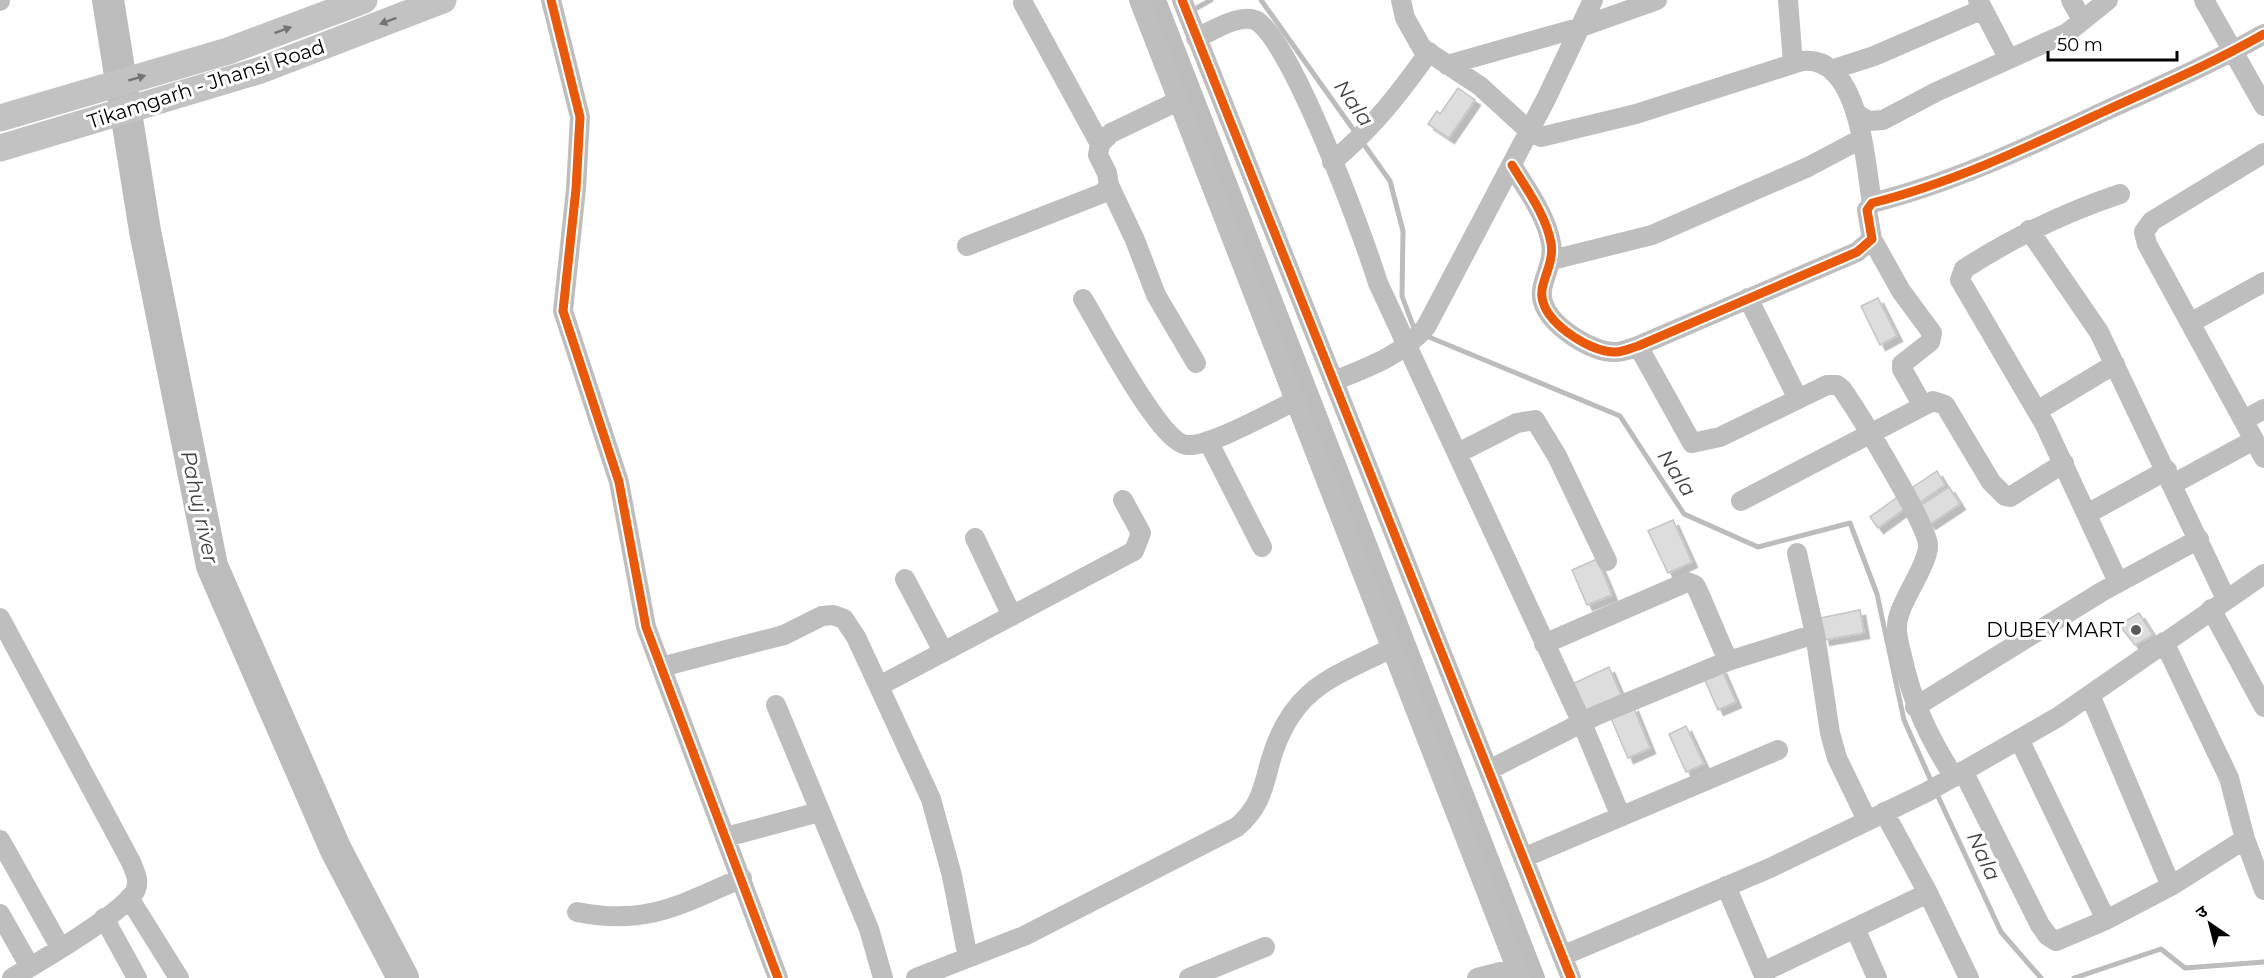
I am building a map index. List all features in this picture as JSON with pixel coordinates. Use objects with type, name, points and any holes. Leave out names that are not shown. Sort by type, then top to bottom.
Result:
[{"type":"street","points":[[0,118],[228,51],[364,0]]},
{"type":"street","name":"Tikamgarh - Jhansi Road","points":[[0,148],[261,70],[443,0]]},
{"type":"street","points":[[551,0],[580,117],[579,160],[563,311],[619,482],[646,627],[778,978]]},
{"type":"street","points":[[1139,0],[1297,400],[1390,649],[1518,973],[1477,978]]},
{"type":"street","points":[[1182,0],[1571,978]]},
{"type":"street","points":[[1401,0],[1415,40],[1480,86],[1528,130],[1541,137],[1557,135],[1726,87],[1793,63],[1811,60],[1823,62],[1834,69],[1843,80],[1857,114],[1872,203]]},
{"type":"street","points":[[1334,381],[1387,359],[1416,338],[1512,165],[1593,0]]},
{"type":"street","points":[[1447,64],[1578,28],[1658,0]]},
{"type":"street","points":[[1788,0],[1793,63]]},
{"type":"street","points":[[2071,0],[2082,20]]},
{"type":"street","points":[[1857,114],[1868,121],[1882,120],[2067,33],[2108,0]]},
{"type":"street","points":[[2204,0],[2264,106]]},
{"type":"street","points":[[1023,3],[1100,144]]},
{"type":"street","points":[[1834,69],[1874,56],[1981,4],[2009,59]]},
{"type":"street","points":[[1193,30],[1247,18],[1257,21],[1278,44],[1291,68],[1332,162],[1364,240],[1378,283],[1416,338],[1458,453],[1582,723],[1621,817]]},
{"type":"street","points":[[1923,406],[1902,369],[1902,364],[1930,342],[1932,333],[1898,285],[1872,239],[1867,210],[1872,203],[1924,188],[2028,146],[2233,52],[2264,34]]},
{"type":"street","points":[[1332,162],[1367,132],[1429,52]]},
{"type":"street","points":[[0,134],[107,101]]},
{"type":"street","points":[[1178,101],[1111,133],[1100,144],[1098,155],[1156,295],[1196,363]]},
{"type":"street","points":[[1552,260],[1652,235],[1808,167],[1861,139]]},
{"type":"street","points":[[2264,153],[2147,226],[2144,232],[2147,244],[2264,458]]},
{"type":"street","points":[[1512,165],[1547,228],[1552,246],[1552,260],[1543,285],[1543,302],[1560,326],[1575,338],[1600,350],[1617,352],[1638,346],[1857,252],[1872,239]]},
{"type":"street","points":[[967,246],[1094,198],[1103,193],[1109,185]]},
{"type":"street","points":[[2118,582],[2064,463],[2037,411],[1960,280],[1964,269],[2029,230],[2060,215],[2120,194]]},
{"type":"street","points":[[2029,230],[2080,301],[2115,364],[2199,539],[2219,604],[2257,675],[2264,707]]},
{"type":"street","points":[[2190,323],[2262,288]]},
{"type":"street","points":[[1748,298],[1798,399]]},
{"type":"street","points":[[1083,299],[1164,430],[1175,442],[1188,445],[1208,441],[1297,400]]},
{"type":"street","points":[[1638,346],[1692,443],[1720,437],[1827,385],[1837,385],[1853,404],[1928,542],[1928,551],[1904,598],[1896,628],[1915,707],[1929,738],[1955,776],[2048,936],[2056,941],[2066,939],[2106,920],[2171,886],[2245,838]]},
{"type":"street","points":[[2037,411],[2115,364]]},
{"type":"street","points":[[1741,501],[1923,406],[1938,401],[1945,405],[1991,482],[2005,496],[2010,497],[2064,463]]},
{"type":"street","points":[[2244,420],[2264,410]]},
{"type":"street","points":[[1458,453],[1517,423],[1535,420],[1557,456],[1607,561]]},
{"type":"street","points":[[2087,514],[2254,440]]},
{"type":"street","points":[[1208,441],[1262,547]]},
{"type":"street","points":[[879,686],[1134,551],[1141,533],[1123,501]]},
{"type":"street","points":[[975,538],[1012,616]]},
{"type":"street","points":[[1915,707],[2118,582],[2199,539]]},
{"type":"street","points":[[1797,553],[1815,634],[1832,741],[1837,758],[1928,892],[1969,978]]},
{"type":"street","points":[[1562,956],[1726,886],[1927,792],[2019,740],[2264,574]]},
{"type":"street","points":[[905,579],[943,651]]},
{"type":"street","points":[[1544,644],[1687,582],[1695,585],[1728,661]]},
{"type":"street","points":[[661,667],[784,635],[811,620],[833,615],[844,619],[856,636],[931,800],[952,876],[968,958]]},
{"type":"street","points":[[0,618],[131,862],[138,881],[135,892],[104,918],[21,974],[0,914]]},
{"type":"street","points":[[1489,770],[1582,723],[1728,661],[1815,634]]},
{"type":"street","points":[[2164,642],[2229,778],[2245,838],[2264,890]]},
{"type":"street","points":[[916,978],[1024,936],[1238,827],[1253,814],[1264,790],[1282,730],[1303,698],[1316,686],[1390,649]]},
{"type":"street","points":[[2090,694],[2171,886]]},
{"type":"street","points":[[776,705],[869,930],[883,978]]},
{"type":"street","points":[[2019,740],[2106,920]]},
{"type":"street","points":[[1523,858],[1778,750]]},
{"type":"street","points":[[726,837],[819,812]]},
{"type":"street","points":[[0,840],[60,947]]},
{"type":"street","points":[[577,912],[600,916],[648,915],[676,908],[741,878]]},
{"type":"street","points":[[1726,886],[1764,975],[1928,892]]},
{"type":"street","points":[[129,898],[179,978]]},
{"type":"street","points":[[104,918],[137,978]]},
{"type":"street","points":[[1855,928],[1877,978]]},
{"type":"street","points":[[1189,978],[1213,974],[1266,947]]},
{"type":"building","points":[[1458,88],[1475,100],[1449,138],[1428,124],[1437,111],[1440,114]]},
{"type":"building","points":[[1878,298],[1897,336],[1880,345],[1861,306]]},
{"type":"building","points":[[1937,471],[1945,485],[1916,505],[1907,491]]},
{"type":"building","points":[[1949,487],[1960,504],[1930,524],[1918,507]]},
{"type":"building","points":[[1899,496],[1907,507],[1878,528],[1870,517]]},
{"type":"building","points":[[1673,520],[1692,562],[1668,573],[1648,531]]},
{"type":"building","points":[[1597,559],[1612,595],[1587,605],[1572,570]]},
{"type":"building","points":[[1860,610],[1864,633],[1824,640],[1820,618]]},
{"type":"building","name":"DUBEY MART","points":[[2139,613],[2153,635],[2135,645],[2119,625]]},
{"type":"building","points":[[1609,667],[1621,695],[1585,711],[1572,684]]},
{"type":"building","points":[[1721,668],[1736,702],[1718,710],[1703,676]]},
{"type":"building","points":[[1633,706],[1650,748],[1628,758],[1610,716]]},
{"type":"building","points":[[1686,726],[1704,764],[1686,772],[1669,734]]},
{"type":"waterway","name":"Pahuj river","points":[[108,0],[145,231],[212,566],[336,850],[403,978]]},
{"type":"waterway","points":[[1157,0],[1536,978]]},
{"type":"waterway","name":"Nala","points":[[1193,10],[1211,0]]},
{"type":"waterway","name":"Nala","points":[[1261,0],[1390,181],[1403,231],[1402,296],[1415,331]]},
{"type":"waterway","name":"Nala","points":[[1424,335],[1620,416],[1684,514],[1758,547],[1850,523],[1877,594],[1904,720],[1932,783]]},
{"type":"waterway","name":"Nala","points":[[1936,792],[2001,932],[2041,978]]},
{"type":"waterway","name":"Nala","points":[[2074,978],[2161,949],[2185,968],[2264,962]]},
{"type":"cycle path","points":[[551,0],[580,117],[576,189],[563,311],[619,482],[646,627],[778,978]]},
{"type":"cycle path","points":[[1182,0],[1571,978]]},
{"type":"cycle path","points":[[1512,165],[1530,193],[1549,233],[1551,259],[1542,288],[1543,302],[1547,311],[1563,329],[1584,343],[1606,351],[1619,352],[1638,346],[1857,252],[1872,239],[1867,210],[1872,203],[1932,185],[2021,150],[2186,74],[2264,34]]},
{"type":"place","name":"DUBEY MART","points":[[2136,630]]}]
